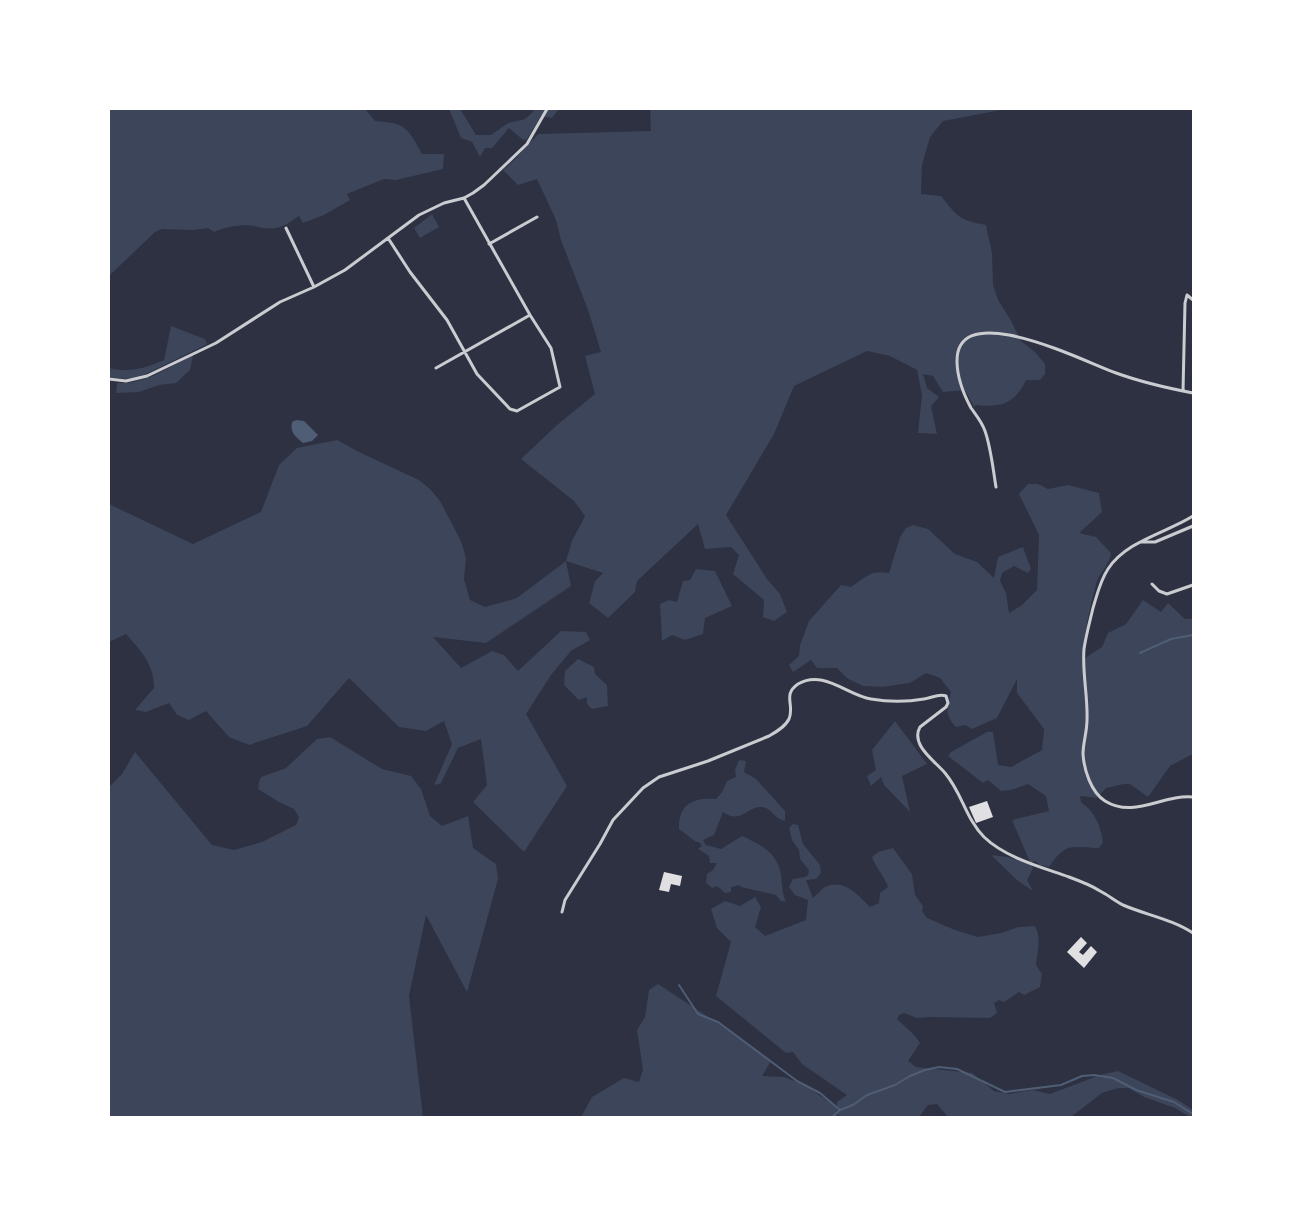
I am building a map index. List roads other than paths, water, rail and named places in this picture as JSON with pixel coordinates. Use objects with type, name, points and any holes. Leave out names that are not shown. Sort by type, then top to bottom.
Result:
[{"type":"street","points":[[109,379],[126,381],[157,372],[228,336],[280,302],[314,287],[345,270],[419,215],[444,203],[464,198],[484,185],[527,144],[547,109]]},
{"type":"street","points":[[388,238],[410,272],[447,320],[477,374],[510,410],[517,411],[560,387],[552,350],[530,315],[464,198]]},
{"type":"street","points":[[489,244],[537,217]]},
{"type":"street","points":[[286,228],[314,287]]},
{"type":"street","points":[[1182,391],[1185,303],[1187,295],[1193,300]]},
{"type":"street","points":[[436,368],[530,315]]},
{"type":"street","points":[[996,487],[985,431],[963,390],[958,370],[958,349],[968,337],[974,334],[984,333],[1020,337],[1118,374],[1182,391],[1193,392]]},
{"type":"street","points":[[1193,516],[1140,542],[1124,553],[1113,562],[1103,578],[1086,637],[1084,663],[1087,722],[1083,754],[1086,772],[1098,795],[1121,807],[1131,808],[1176,797],[1193,797]]},
{"type":"street","points":[[1140,542],[1155,542],[1193,526]]},
{"type":"street","points":[[1152,584],[1159,591],[1168,594],[1193,585]]},
{"type":"street","points":[[562,912],[565,900],[613,820],[643,788],[659,776],[708,761],[777,731],[784,726],[790,716],[789,696],[792,690],[803,682],[813,679],[831,683],[854,694],[873,700],[910,701],[939,695],[946,696],[948,703],[946,706],[920,727],[918,741],[929,757],[957,789],[975,828],[984,837],[992,844],[1019,859],[1084,883],[1121,904],[1168,920],[1193,933]]},
{"type":"waterway","points":[[1140,653],[1171,639],[1193,635]]},
{"type":"waterway","points":[[679,985],[698,1014],[718,1022],[797,1081],[820,1093],[840,1110]]},
{"type":"waterway","points":[[832,1117],[840,1110],[853,1105],[867,1095],[895,1085],[925,1070],[939,1067],[957,1069],[1005,1092],[1061,1085],[1082,1076],[1094,1075],[1113,1078],[1136,1090],[1174,1102],[1193,1114]]}]
